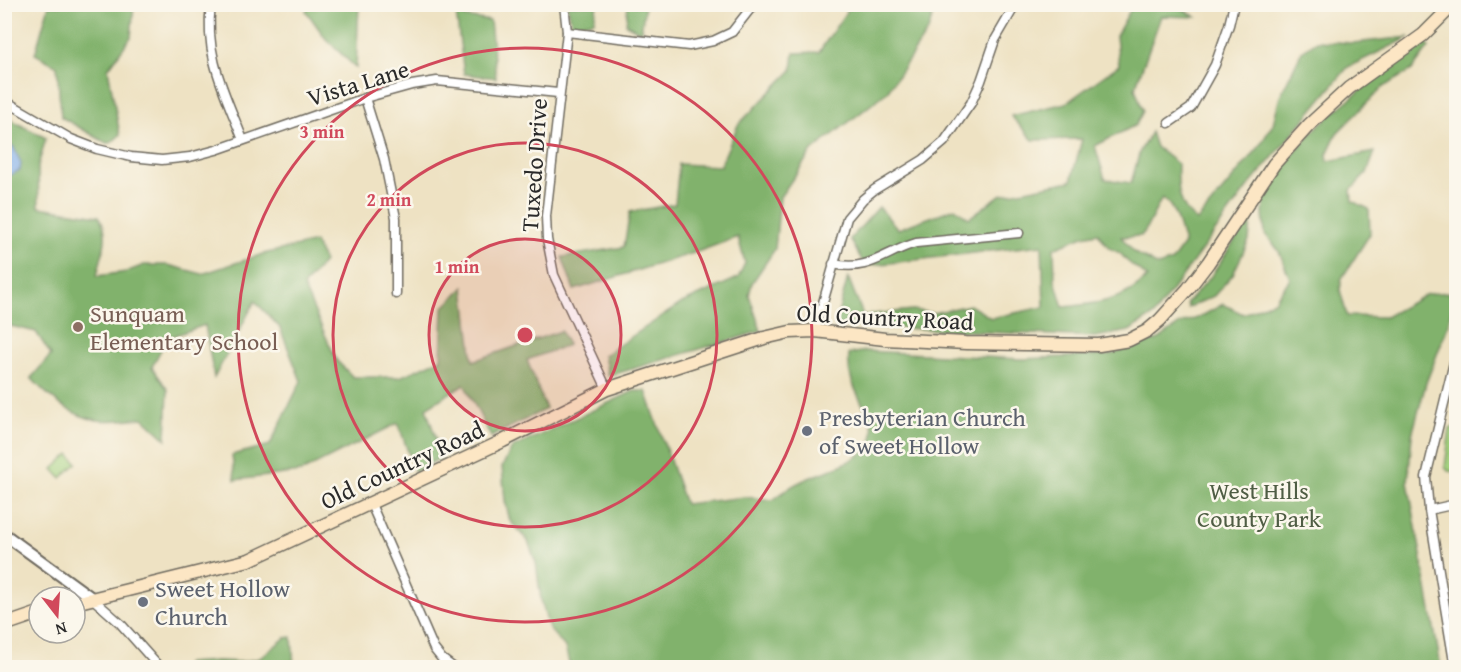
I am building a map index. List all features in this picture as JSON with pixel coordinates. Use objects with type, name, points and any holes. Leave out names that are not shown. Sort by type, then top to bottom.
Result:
[{"type":"main road","name":"Old Country Road","points":[[87,600],[249,560],[371,504],[607,389],[750,342],[790,332],[815,330],[885,339],[966,343],[1099,345],[1129,340],[1147,331],[1160,320],[1208,263],[1274,164],[1309,125],[1349,88],[1424,35],[1454,4]]},
{"type":"main road","points":[[4,625],[27,617]]},
{"type":"street","points":[[211,4],[208,24],[211,52],[243,140]]},
{"type":"street","name":"Tuxedo Drive","points":[[564,4],[567,32],[558,93],[546,216],[547,239],[559,287],[607,389]]},
{"type":"street","points":[[567,32],[672,45],[696,45],[713,41],[732,32],[754,4]]},
{"type":"street","points":[[815,330],[847,218],[874,190],[924,160],[944,142],[971,103],[995,40],[1016,4]]},
{"type":"street","points":[[1168,123],[1191,108],[1215,65],[1234,4]]},
{"type":"street","name":"Vista Lane","points":[[7,102],[71,139],[98,149],[131,157],[162,160],[190,157],[365,98],[412,85],[437,81],[558,93]]},
{"type":"street","points":[[365,98],[384,159],[396,218],[396,294]]},
{"type":"street","points":[[833,264],[849,268],[868,264],[916,243],[1019,234]]},
{"type":"street","points":[[1455,668],[1429,510],[1426,477],[1456,354]]},
{"type":"street","points":[[371,504],[434,649],[454,668]]},
{"type":"street","points":[[1429,510],[1456,504]]},
{"type":"street","points":[[4,534],[93,598],[120,622],[160,668]]},
{"type":"green space","points":[[309,4],[359,5],[356,68],[326,39],[306,11]]},
{"type":"green space","points":[[49,5],[134,5],[131,37],[108,69],[120,135],[111,143],[106,143],[61,117],[57,66],[35,54]]},
{"type":"green space","points":[[455,5],[464,5],[465,17],[490,21],[496,78],[464,74]]},
{"type":"green space","points":[[567,5],[597,5],[594,21],[572,25]]},
{"type":"green space","points":[[628,5],[645,5],[641,32],[626,24]]},
{"type":"green space","points":[[856,5],[936,5],[928,31],[887,92],[812,151],[780,197],[775,249],[752,283],[749,295],[761,331],[608,376],[604,355],[682,303],[738,278],[745,263],[738,237],[574,290],[562,257],[624,247],[630,212],[675,204],[679,164],[720,166],[738,125],[792,70],[794,53],[819,52],[848,9]]},
{"type":"green space","points":[[1133,5],[1176,5],[1196,17],[1161,16],[1135,88],[1143,111],[1136,125],[1095,146],[1105,179],[1131,183],[1140,151],[1151,132],[1156,147],[1178,164],[1182,203],[1197,221],[1259,147],[1273,124],[1280,96],[1302,51],[1317,41],[1353,43],[1410,37],[1348,67],[1247,188],[1154,315],[1129,331],[1095,337],[835,325],[848,277],[863,315],[913,310],[933,313],[970,305],[991,318],[1044,307],[1042,245],[865,266],[850,239],[879,207],[898,229],[955,208],[969,218],[1000,195],[1071,181],[1082,139],[1033,140],[1011,116],[1066,103],[1119,65],[1116,36]],"holes":[[[1162,198],[1167,201],[1174,212],[1184,244],[1172,261],[1158,266],[1135,253],[1121,237],[1141,236]],[[1098,233],[1109,248],[1120,253],[1147,277],[1130,291],[1109,300],[1063,307],[1055,280],[1054,248],[1083,236]]]},
{"type":"green space","name":"West Hills County Park","points":[[1424,38],[1429,47],[1412,70],[1383,87],[1337,133],[1327,154],[1328,161],[1375,152],[1367,173],[1351,190],[1352,201],[1369,209],[1370,234],[1342,278],[1340,290],[1347,316],[1385,317],[1427,294],[1448,292],[1454,300],[1448,326],[1426,383],[1412,435],[1408,482],[1441,667],[570,667],[565,647],[549,629],[541,600],[536,563],[528,541],[510,521],[505,501],[502,467],[512,448],[634,391],[646,391],[685,504],[745,497],[773,500],[796,484],[850,461],[870,444],[873,432],[870,419],[852,380],[849,354],[866,351],[1021,359],[1109,355],[1159,339],[1180,324],[1200,317],[1223,304],[1243,314],[1274,301],[1290,279],[1279,251],[1265,234],[1263,214],[1265,192],[1297,149],[1320,124]]},
{"type":"green space","points":[[11,120],[46,138],[38,166],[39,207],[99,216],[103,223],[105,238],[97,276],[126,272],[144,265],[168,265],[202,274],[263,254],[315,242],[324,262],[303,286],[337,361],[353,377],[400,377],[441,359],[443,308],[464,287],[473,361],[561,331],[568,345],[527,360],[546,409],[491,437],[464,384],[426,408],[442,457],[415,472],[398,423],[301,472],[235,480],[232,455],[270,445],[301,381],[280,328],[255,301],[214,378],[205,325],[167,338],[152,367],[168,390],[166,439],[143,418],[97,420],[69,410],[53,399],[31,378],[51,355],[36,332],[6,325],[5,328],[5,173],[7,173],[9,148],[5,159],[5,128]]},
{"type":"green space","points":[[1252,214],[1249,240],[1233,274],[1214,296],[1188,308],[1187,303],[1212,275]]},
{"type":"green space","points":[[1456,427],[1456,472],[1448,471],[1445,467],[1450,429]]},
{"type":"green space","points":[[69,454],[77,463],[61,478],[53,469]]},
{"type":"green space","points":[[292,637],[294,667],[184,667],[187,663],[242,662],[260,658],[285,638]]},
{"type":"water","points":[[13,146],[21,163],[20,170],[11,175],[5,173],[5,159],[9,148]]},
{"type":"place","name":"Sunquam Elementary School","points":[[78,327]]},
{"type":"place","name":"Presbyterian Church of Sweet Hollow","points":[[807,431]]},
{"type":"place","name":"Sweet Hollow Church","points":[[143,602]]}]
